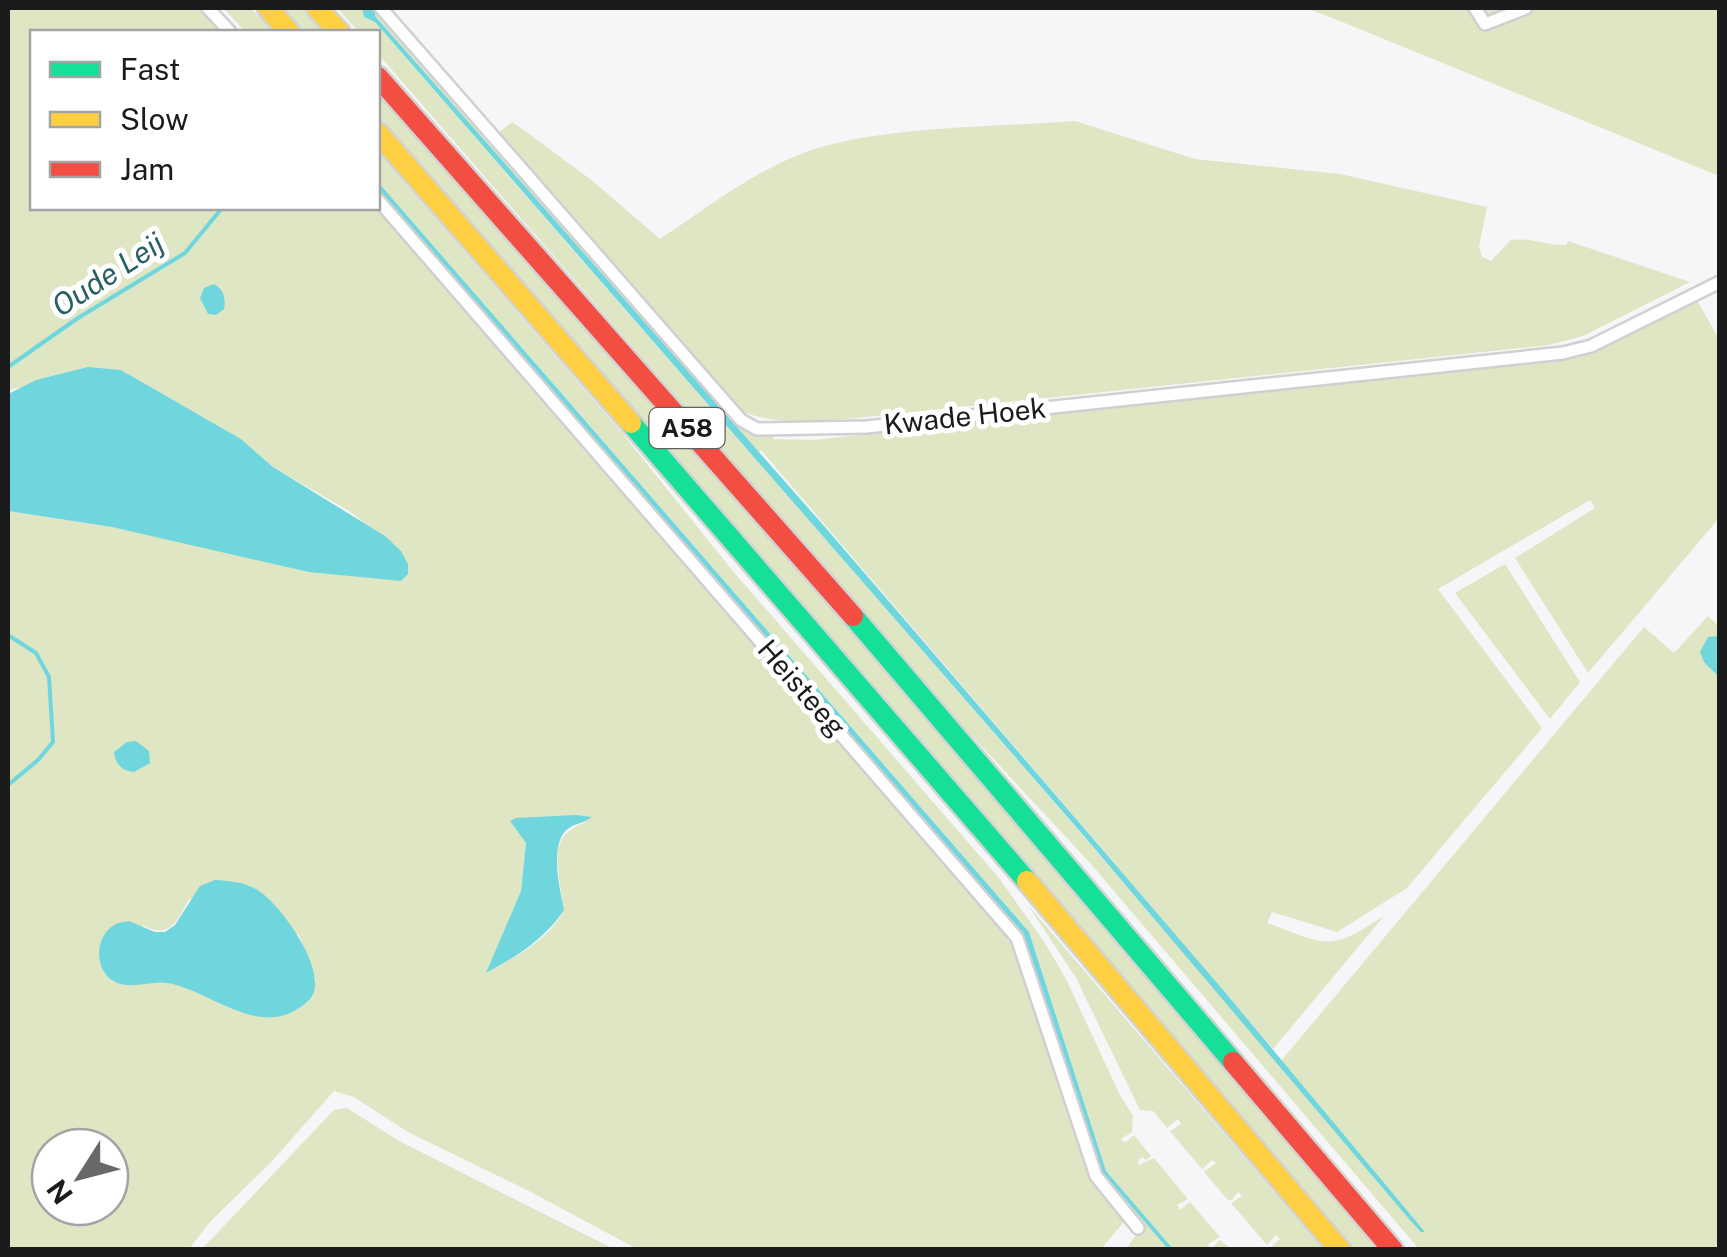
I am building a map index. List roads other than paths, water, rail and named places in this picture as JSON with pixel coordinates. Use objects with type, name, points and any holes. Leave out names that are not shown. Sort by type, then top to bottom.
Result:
[{"type":"highway","points":[[268,8],[288,30]]},
{"type":"highway","points":[[316,8],[336,30]]},
{"type":"highway","name":"A58","points":[[380,79],[900,670],[1393,1250]]},
{"type":"highway","name":"A58","points":[[380,135],[895,727],[1340,1250]]},
{"type":"street","points":[[208,8],[228,30]]},
{"type":"street","name":"Kwade Hoek","points":[[381,8],[741,420],[756,429],[866,427],[1563,353],[1592,346],[1720,282]]},
{"type":"street","points":[[1475,8],[1485,24],[1526,8]]},
{"type":"street","name":"Heisteeg","points":[[380,202],[1017,938],[1096,1176],[1138,1228]]},
{"type":"water","points":[[362,8],[375,10],[375,16],[825,527],[1224,991],[1425,1232],[1409,1219],[1083,835],[375,22],[364,17]]},
{"type":"water","points":[[380,184],[1029,932],[1106,1171],[1173,1249],[1168,1249],[1102,1172],[1023,933],[380,193]]},
{"type":"water","points":[[214,284],[225,301],[224,309],[216,315],[208,314],[200,298],[204,288]]},
{"type":"water","points":[[88,367],[121,370],[241,439],[273,467],[385,536],[401,551],[408,574],[401,581],[309,572],[112,527],[8,511],[8,394],[36,380]]},
{"type":"water","points":[[1719,636],[1719,677],[1700,652],[1708,637]]},
{"type":"water","points":[[136,741],[149,751],[150,763],[134,772],[120,766],[114,752],[127,742]]},
{"type":"water","points":[[592,817],[569,828],[559,844],[557,867],[564,910],[529,946],[486,973],[521,891],[526,843],[510,821]]},
{"type":"water","points":[[215,880],[259,891],[291,925],[301,942],[310,959],[315,989],[309,1000],[292,1012],[257,1016],[168,983],[115,982],[103,971],[99,954],[107,930],[129,921],[165,932],[175,925],[200,886]]},
{"type":"waterway","name":"Oude Leij","points":[[8,367],[78,318],[185,253],[220,210]]},
{"type":"waterway","name":"Oude Leij","points":[[8,635],[36,653],[49,677],[53,742],[8,785]]}]
